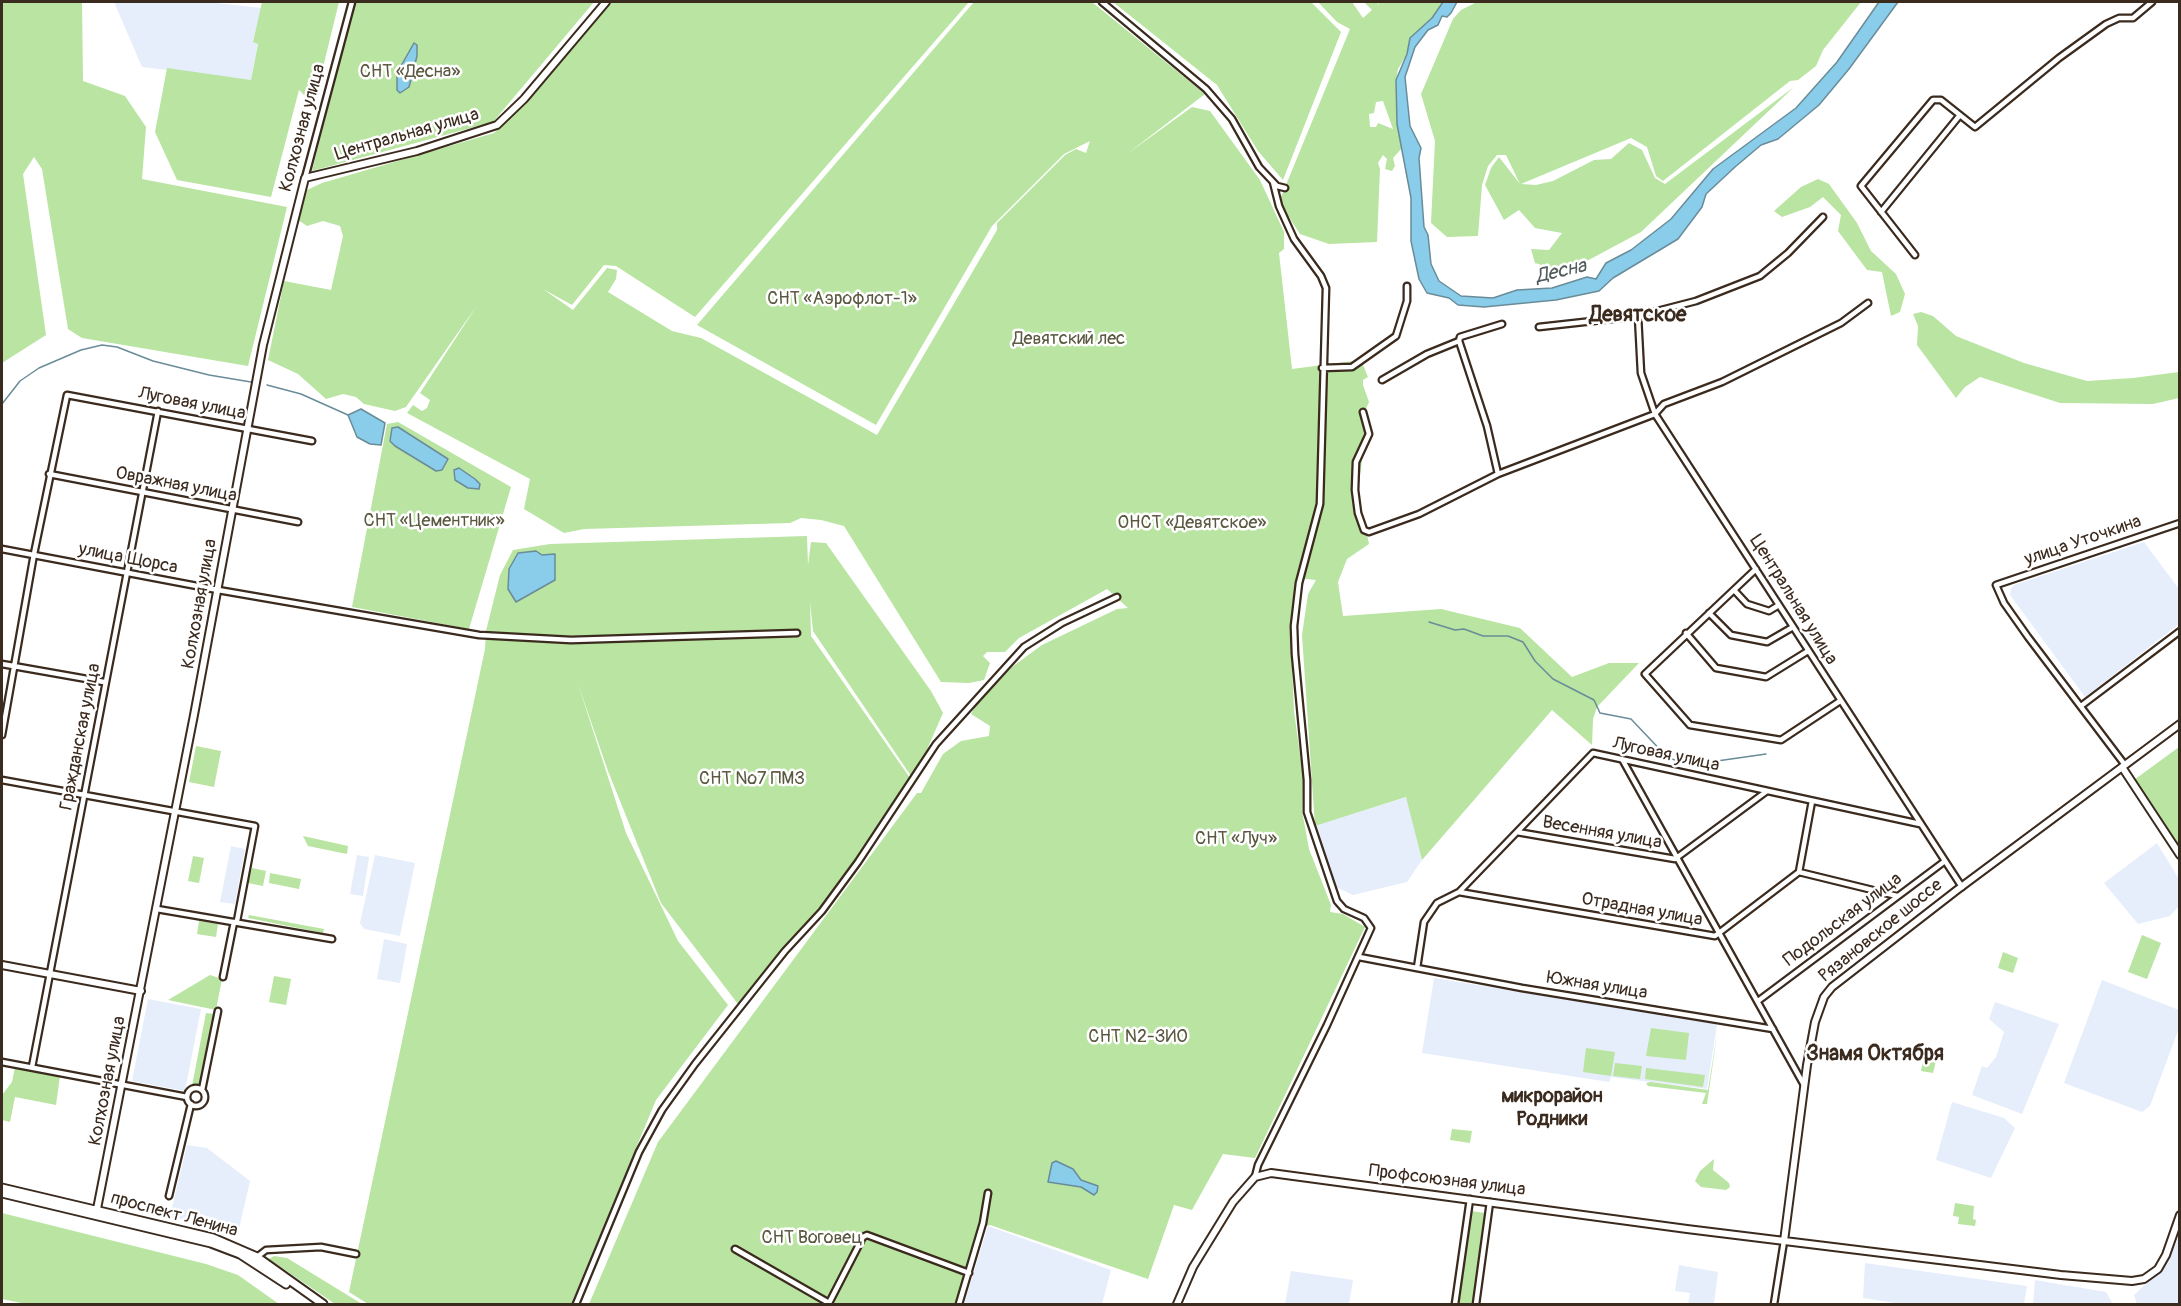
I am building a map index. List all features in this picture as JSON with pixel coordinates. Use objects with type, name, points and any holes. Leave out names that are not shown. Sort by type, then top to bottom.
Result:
[{"type":"main road","name":"проспект Ленина","points":[[2,1188],[211,1243],[240,1254],[315,1305]]},
{"type":"main road","name":"проспект Ленина","points":[[2,1193],[213,1238],[257,1257],[323,1305]]},
{"type":"street","name":"Колхозная улица","points":[[96,1213],[176,812],[263,345],[352,2]]},
{"type":"street","name":"Центральная улица","points":[[305,178],[417,151],[497,125],[524,99],[606,2]]},
{"type":"street","points":[[1102,2],[1206,89],[1232,119],[1259,167],[1273,182],[1285,188]]},
{"type":"street","points":[[1915,255],[1861,186],[1933,100],[1941,100],[1975,127],[2059,58],[2106,24],[2119,18],[2133,18],[2152,2]]},
{"type":"street","points":[[1881,212],[1960,115]]},
{"type":"street","points":[[1177,1305],[1193,1267],[1233,1202],[1255,1177],[1258,1165],[1371,928],[1364,918],[1344,909],[1337,901],[1310,826],[1294,654],[1294,626],[1299,583],[1320,504],[1326,288],[1321,276],[1294,239],[1279,206],[1273,182]]},
{"type":"street","points":[[1539,327],[1638,316],[1696,301],[1760,276],[1788,253],[1823,217]]},
{"type":"street","points":[[1322,368],[1352,367],[1396,336],[1407,301],[1407,286]]},
{"type":"street","points":[[1363,412],[1369,434],[1356,462],[1355,490],[1358,513],[1364,530],[1369,532],[1419,514],[1498,474],[1655,414],[1664,404],[1722,381],[1840,323],[1868,303]]},
{"type":"street","name":"Центральная улица","points":[[1638,316],[1641,373],[1655,414],[1962,886]]},
{"type":"street","points":[[1382,380],[1427,354],[1459,341],[1460,337],[1502,324]]},
{"type":"street","points":[[1459,341],[1487,426],[1498,474]]},
{"type":"street","name":"Луговая улица","points":[[49,474],[67,394],[312,441]]},
{"type":"street","name":"Гражданская улица","points":[[32,1067],[104,682],[128,572],[158,411]]},
{"type":"street","points":[[2,735],[49,474]]},
{"type":"street","name":"Овражная улица","points":[[49,474],[298,522]]},
{"type":"street","name":"улица Уточкина","points":[[2082,706],[2004,603],[1996,585],[2180,523]]},
{"type":"street","name":"улица Щорса","points":[[2,549],[218,590],[474,634],[542,640],[797,633]]},
{"type":"street","points":[[1756,569],[1686,633],[1646,674],[1690,725],[1781,740],[1840,701]]},
{"type":"street","points":[[1734,590],[1747,604],[1769,611],[1779,605]]},
{"type":"street","points":[[576,1305],[639,1152],[662,1110],[695,1064],[785,951],[822,911],[858,862],[936,744],[1024,647],[1062,623],[1117,597]]},
{"type":"street","points":[[1709,613],[1731,635],[1767,642],[1793,627]]},
{"type":"street","points":[[2180,631],[2082,706],[2124,766],[2180,855]]},
{"type":"street","points":[[1686,633],[1716,668],[1766,677],[1808,651]]},
{"type":"street","points":[[2,664],[104,682]]},
{"type":"street","name":"Рязановское шоссе","points":[[1774,1305],[1804,1085],[1815,1022],[1824,997],[1832,987],[1962,886],[2180,724]]},
{"type":"street","name":"Луговая улица","points":[[1417,968],[1424,922],[1437,903],[1460,891],[1593,753],[1920,824]]},
{"type":"street","points":[[1622,759],[1675,859],[1804,1085]]},
{"type":"street","points":[[2,780],[255,826],[223,977]]},
{"type":"street","name":"Весенняя улица","points":[[1517,832],[1675,859],[1767,791]]},
{"type":"street","points":[[1812,801],[1799,872],[1897,896]]},
{"type":"street","name":"Подольская улица","points":[[1758,1001],[1945,861]]},
{"type":"street","name":"Отрадная улица","points":[[1460,891],[1708,936],[1719,933],[1799,872]]},
{"type":"street","points":[[157,909],[332,939]]},
{"type":"street","name":"Южная улица","points":[[1359,957],[1773,1029]]},
{"type":"street","points":[[2,965],[141,991]]},
{"type":"street","points":[[191,1104],[202,1104],[205,1099],[202,1090],[218,1011]]},
{"type":"street","points":[[2,1062],[187,1096]]},
{"type":"street","points":[[187,1096],[192,1089],[202,1090]]},
{"type":"street","points":[[170,1196],[191,1104],[187,1096]]},
{"type":"street","name":"Профсоюзная улица","points":[[1255,1177],[1271,1173],[2061,1275],[2132,1281],[2144,1279],[2157,1269],[2166,1254],[2180,1215]]},
{"type":"street","points":[[959,1305],[983,1223],[988,1193]]},
{"type":"street","points":[[1455,1305],[1470,1199]]},
{"type":"street","points":[[1476,1305],[1490,1202]]},
{"type":"street","points":[[735,1249],[830,1304],[863,1237],[867,1235],[969,1273]]},
{"type":"street","points":[[257,1257],[266,1250],[321,1247],[356,1254]]},
{"type":"shaded area","points":[[114,2],[207,2],[261,8],[253,41],[258,43],[251,80],[142,67]]},
{"type":"shaded area","points":[[2144,542],[2179,589],[2179,624],[2085,697],[2010,595],[2011,589],[2014,585]]},
{"type":"shaded area","points":[[1407,797],[1422,860],[1407,882],[1353,895],[1336,887],[1315,826]]},
{"type":"shaded area","points":[[2157,843],[2179,879],[2179,906],[2170,916],[2138,924],[2104,883]]},
{"type":"shaded area","points":[[231,846],[245,849],[235,904],[220,902]]},
{"type":"shaded area","points":[[357,855],[369,857],[363,896],[350,894]]},
{"type":"shaded area","points":[[375,855],[415,863],[400,936],[364,929],[360,923]]},
{"type":"shaded area","points":[[384,939],[407,944],[400,983],[377,979]]},
{"type":"shaded area","points":[[1434,978],[1717,1024],[1707,1089],[1611,1077],[1609,1082],[1422,1053]]},
{"type":"shaded area","points":[[2102,980],[2179,1010],[2179,1028],[2150,1106],[2142,1112],[2064,1083]]},
{"type":"shaded area","points":[[148,999],[201,1009],[185,1091],[132,1081]]},
{"type":"shaded area","points":[[1995,1002],[2059,1024],[2022,1114],[1972,1095],[1982,1066],[1987,1068],[1996,1057],[2004,1032],[1989,1019]]},
{"type":"shaded area","points":[[1952,1102],[2004,1118],[2015,1128],[1991,1178],[1936,1160]]},
{"type":"shaded area","points":[[187,1145],[207,1148],[250,1181],[238,1233],[170,1216]]},
{"type":"shaded area","points":[[988,1226],[1111,1270],[1102,1304],[964,1304]]},
{"type":"shaded area","points":[[2179,1237],[2179,1304],[2137,1304],[2134,1295],[2165,1266]]},
{"type":"shaded area","points":[[1865,1263],[2027,1286],[2024,1304],[1901,1304],[1863,1298]]},
{"type":"shaded area","points":[[1679,1265],[1718,1272],[1714,1304],[1688,1304],[1690,1293],[1675,1291]]},
{"type":"shaded area","points":[[1291,1271],[1353,1280],[1349,1304],[1285,1304]]},
{"type":"shaded area","points":[[2035,1280],[2106,1292],[2113,1304],[2033,1304]]},
{"type":"green space","points":[[2,2],[82,2],[83,81],[125,96],[146,127],[142,179],[287,207],[248,366],[82,338],[68,329],[42,169],[34,157],[23,174],[46,335],[2,363]]},
{"type":"green space","points":[[262,2],[339,2],[315,100],[307,98],[299,90],[271,197],[177,180],[155,132],[167,68],[251,80],[258,44],[253,42]]},
{"type":"green space","name":"СНТ «Десна»","points":[[355,2],[594,2],[493,122],[312,171]]},
{"type":"green space","points":[[611,2],[969,2],[695,317],[616,266],[604,265],[572,305],[543,289],[573,310],[607,268],[617,270],[616,279],[608,292],[672,331],[701,338],[877,435],[997,230],[997,223],[1065,155],[1076,149],[1086,153],[1090,141],[1064,154],[992,226],[876,425],[697,325],[974,2],[1092,2],[1205,94],[1127,154],[1192,107],[1210,111],[1260,180],[1284,232],[1284,249],[1279,253],[1292,369],[1361,360],[1368,377],[1363,380],[1363,385],[1369,402],[1365,411],[1372,438],[1363,453],[1358,491],[1369,544],[1347,559],[1338,582],[1343,616],[1441,609],[1520,628],[1572,677],[1609,663],[1639,663],[1597,707],[1593,719],[1592,745],[1552,710],[1422,860],[1406,797],[1315,826],[1302,635],[1308,594],[1316,580],[1297,578],[1291,642],[1294,711],[1303,777],[1302,811],[1309,849],[1331,905],[1330,912],[1343,914],[1365,927],[1255,1158],[1223,1154],[1192,1210],[1174,1205],[1148,1279],[990,1225],[981,1228],[957,1304],[589,1304],[658,1142],[917,793],[921,793],[943,754],[961,741],[989,736],[990,726],[971,714],[978,702],[1012,667],[1042,645],[1117,609],[1128,608],[1107,589],[1019,638],[1005,652],[987,652],[983,656],[990,663],[984,680],[969,683],[941,682],[844,526],[801,518],[790,523],[584,529],[564,533],[524,509],[530,479],[407,413],[413,405],[422,411],[427,408],[430,400],[420,393],[478,304],[406,407],[395,411],[364,404],[356,397],[343,394],[326,399],[298,374],[268,360],[284,281],[331,290],[343,236],[340,226],[323,221],[307,226],[298,220],[307,190],[322,183],[494,133],[530,98]]},
{"type":"green space","points":[[1113,2],[1311,2],[1341,32],[1283,180],[1258,151],[1217,85]]},
{"type":"green space","points":[[1318,2],[1352,2],[1363,18],[1372,10],[1364,2],[1379,2],[1377,6],[1380,2],[1443,2],[1432,18],[1410,38],[1407,54],[1398,69],[1396,80],[1402,148],[1393,158],[1395,166],[1392,171],[1385,169],[1387,159],[1383,155],[1378,163],[1380,169],[1377,242],[1329,244],[1300,234],[1279,202],[1350,29],[1337,22]],"holes":[[[1383,101],[1393,129],[1378,123],[1376,127],[1370,127],[1369,114],[1374,113],[1376,102]]]},
{"type":"green space","points":[[1477,2],[1861,2],[1823,50],[1816,66],[1798,80],[1790,81],[1663,181],[1656,176],[1647,147],[1631,138],[1521,184],[1536,185],[1553,181],[1594,160],[1611,159],[1629,143],[1642,150],[1655,178],[1665,184],[1794,87],[1641,232],[1583,263],[1558,270],[1535,263],[1531,249],[1549,250],[1562,233],[1535,228],[1519,210],[1504,220],[1485,185],[1491,168],[1499,157],[1520,184],[1506,155],[1497,155],[1488,166],[1482,185],[1478,236],[1447,237],[1431,223],[1435,141],[1421,94],[1453,19],[1461,10]]},
{"type":"green space","points":[[1818,179],[1829,184],[1857,223],[1871,251],[1896,274],[1905,294],[1900,312],[1891,316],[1882,272],[1867,270],[1838,231],[1841,215],[1823,197],[1810,207],[1782,217],[1774,211],[1801,187]]},
{"type":"green space","points":[[1921,312],[1933,316],[1956,336],[2024,363],[2087,381],[2179,372],[2179,398],[2153,404],[2060,403],[1980,377],[1965,387],[1956,398],[1917,345],[1918,326],[1913,314]]},
{"type":"green space","name":"СНТ «Цементник»","points":[[398,422],[511,487],[469,629],[352,607],[387,424]]},
{"type":"green space","name":"СНТ №7 ПМЗ","points":[[807,536],[808,565],[811,542],[826,543],[931,691],[943,713],[925,754],[911,776],[813,631],[810,602],[811,636],[910,778],[833,895],[741,1008],[661,903],[608,771],[578,684],[626,833],[678,941],[728,1005],[656,1100],[571,1304],[368,1304],[349,1292],[485,649],[486,631],[500,575],[513,550],[550,544]]},
{"type":"green space","points":[[196,746],[221,751],[214,787],[189,782]]},
{"type":"green space","points":[[2179,747],[2179,851],[2134,780]]},
{"type":"green space","points":[[303,836],[348,846],[347,854],[308,846]]},
{"type":"green space","points":[[193,856],[204,858],[199,883],[188,881]]},
{"type":"green space","points":[[252,868],[266,871],[263,886],[248,883]]},
{"type":"green space","points":[[270,873],[301,879],[299,889],[269,883]]},
{"type":"green space","points":[[249,915],[324,929],[323,933],[248,918]]},
{"type":"green space","points":[[199,921],[218,924],[216,937],[197,934]]},
{"type":"green space","points":[[2142,935],[2161,943],[2147,979],[2128,972]]},
{"type":"green space","points":[[2003,952],[2018,958],[2013,973],[1998,968]]},
{"type":"green space","points":[[210,975],[222,979],[216,1010],[168,1000]]},
{"type":"green space","points":[[274,976],[291,979],[286,1005],[269,1002]]},
{"type":"green space","points":[[206,1013],[215,1014],[201,1087],[192,1086]]},
{"type":"green space","points":[[1651,1028],[1689,1033],[1686,1060],[1646,1056]]},
{"type":"green space","points":[[1718,1028],[1707,1104],[1702,1104],[1706,1093],[1648,1086],[1646,1083],[1651,1082],[1708,1090]]},
{"type":"green space","points":[[1586,1048],[1615,1052],[1611,1076],[1583,1072]]},
{"type":"green space","points":[[1925,1051],[1938,1053],[1933,1073],[1921,1071]]},
{"type":"green space","points":[[1615,1063],[1642,1066],[1640,1079],[1613,1076]]},
{"type":"green space","points":[[15,1067],[60,1076],[56,1105],[15,1097],[10,1122],[2,1120],[2,1095],[12,1082]]},
{"type":"green space","points":[[1646,1068],[1705,1075],[1703,1087],[1645,1079]]},
{"type":"green space","points":[[1452,1129],[1472,1131],[1470,1143],[1450,1140]]},
{"type":"green space","points":[[1714,1159],[1713,1170],[1729,1183],[1730,1187],[1726,1190],[1701,1187],[1695,1181],[1700,1171]]},
{"type":"green space","points":[[1955,1203],[1974,1206],[1975,1226],[1958,1224],[1959,1217],[1953,1216]]},
{"type":"green space","points":[[1471,1211],[1485,1213],[1473,1304],[1458,1304]]},
{"type":"green space","points":[[2,1213],[206,1264],[238,1275],[279,1304],[26,1304],[2,1299]]},
{"type":"green space","points":[[274,1256],[287,1258],[362,1304],[335,1304],[269,1259]]},
{"type":"water","points":[[1443,2],[1457,2],[1451,13],[1447,17],[1442,16],[1438,25],[1428,30],[1415,47],[1405,77],[1410,126],[1421,148],[1419,158],[1424,227],[1428,235],[1431,264],[1439,281],[1461,296],[1493,298],[1517,290],[1552,288],[1587,277],[1596,279],[1606,263],[1631,250],[1671,219],[1713,169],[1796,108],[1837,62],[1879,2],[1898,2],[1849,69],[1819,105],[1778,139],[1761,145],[1706,194],[1702,207],[1678,239],[1613,278],[1599,291],[1556,300],[1484,307],[1458,305],[1449,298],[1427,293],[1419,279],[1411,241],[1411,198],[1397,124],[1396,80],[1407,54],[1410,38],[1432,18]]},
{"type":"water","points":[[414,43],[417,45],[417,56],[409,87],[400,93],[397,90],[397,73]]},
{"type":"water","points":[[361,409],[385,423],[381,445],[370,444],[357,437],[348,415]]},
{"type":"water","points":[[398,427],[448,459],[442,470],[436,471],[395,446],[390,441],[392,428]]},
{"type":"water","points":[[459,468],[480,484],[479,489],[468,488],[455,480],[454,470]]},
{"type":"water","points":[[536,551],[542,555],[555,554],[555,580],[516,602],[508,589],[509,569],[518,553]]},
{"type":"water","points":[[1056,1161],[1073,1169],[1081,1180],[1098,1186],[1097,1192],[1094,1195],[1081,1187],[1048,1182],[1052,1163]]},
{"type":"waterway","points":[[2,404],[20,381],[39,368],[81,350],[102,345],[117,347],[153,361],[209,375],[251,382]]},
{"type":"waterway","points":[[267,385],[301,394],[348,415]]},
{"type":"waterway","points":[[1429,622],[1455,630],[1464,629],[1483,636],[1508,636],[1523,642],[1535,661],[1553,679],[1594,700],[1600,713],[1631,719],[1668,758],[1679,761],[1717,761],[1766,754]]},
{"type":"district","name":"Девятское","points":[[1638,316]]},
{"type":"district","name":"Знамя Октября","points":[[1875,1055]]},
{"type":"district","name":"микрорайон Родники","points":[[1552,1108]]},
{"type":"water label","name":"Десна","points":[[1561,272]]},
{"type":"park label","name":"СНТ «Аэрофлот-1»","points":[[842,299]]},
{"type":"park label","name":"Девятский лес","points":[[1069,339]]},
{"type":"park label","name":"ОНСТ «Девятское»","points":[[1192,523]]},
{"type":"park label","name":"СНТ «Луч»","points":[[1236,839]]},
{"type":"park label","name":"СНТ N2-ЗИО","points":[[1138,1037]]},
{"type":"park label","name":"СНТ Воговец","points":[[812,1238]]}]
